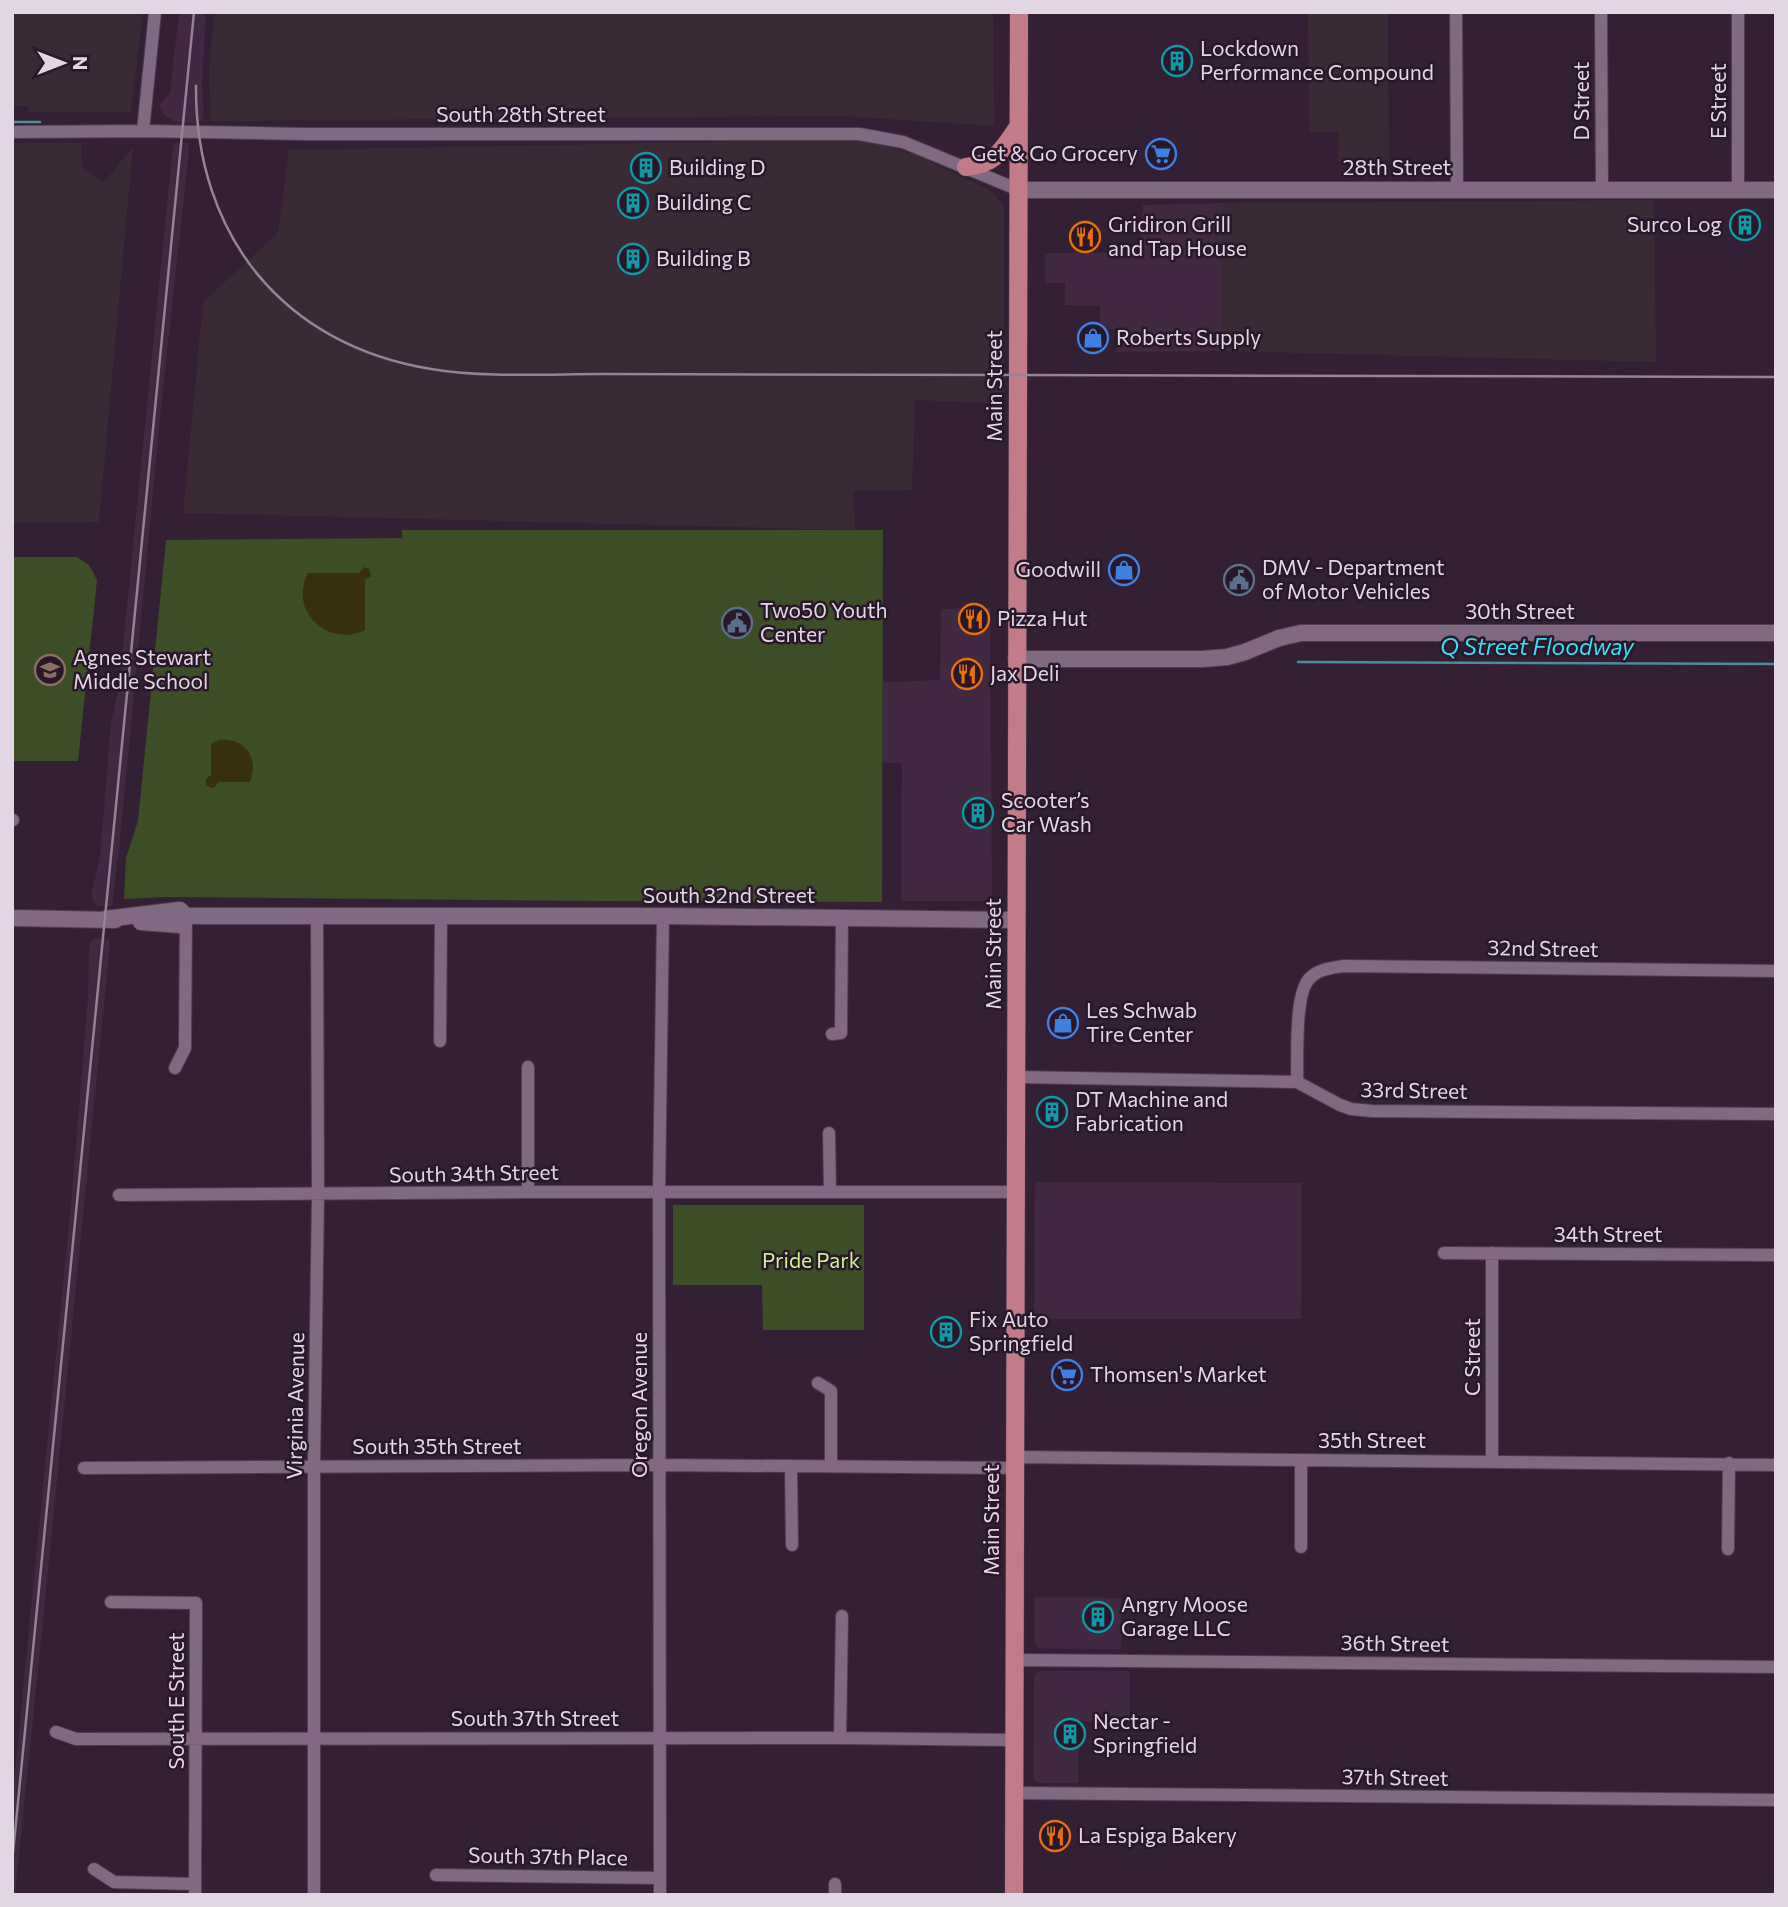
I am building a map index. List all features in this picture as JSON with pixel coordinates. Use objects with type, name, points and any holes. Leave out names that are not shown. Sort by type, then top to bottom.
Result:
[{"type":"main road","name":"Main Street","points":[[1014,1895],[1019,12]]},
{"type":"main road","points":[[966,167],[989,162],[998,155],[1018,127]]},
{"type":"street","points":[[144,131],[155,12]]},
{"type":"street","points":[[1456,12],[1457,189]]},
{"type":"street","name":"D Street","points":[[1601,12],[1602,189]]},
{"type":"street","name":"E Street","points":[[1738,12],[1738,190]]},
{"type":"street","name":"South 28th Street","points":[[12,132],[859,134],[905,142],[1019,190]]},
{"type":"street","name":"28th Street","points":[[1019,190],[1776,190]]},
{"type":"street","name":"30th Street","points":[[1016,659],[1227,657],[1279,638],[1316,633],[1776,633]]},
{"type":"street","name":"South 32nd Street","points":[[12,918],[105,919],[180,910],[186,916],[663,916],[1017,920]]},
{"type":"street","points":[[175,1068],[185,1048],[186,916]]},
{"type":"street","name":"Oregon Avenue","points":[[660,1895],[659,1192],[663,916]]},
{"type":"street","name":"Virginia Avenue","points":[[314,1895],[317,917]]},
{"type":"street","points":[[440,1041],[441,917]]},
{"type":"street","points":[[832,1034],[841,1033],[842,918]]},
{"type":"street","name":"32nd Street","points":[[1297,1082],[1299,1011],[1303,990],[1311,977],[1326,968],[1344,966],[1776,971]]},
{"type":"street","points":[[528,1067],[528,1192]]},
{"type":"street","name":"33rd Street","points":[[1017,1077],[1297,1082],[1340,1105],[1372,1111],[1776,1114]]},
{"type":"street","points":[[829,1133],[830,1192]]},
{"type":"street","name":"South 34th Street","points":[[119,1195],[1016,1192]]},
{"type":"street","name":"34th Street","points":[[1444,1253],[1773,1255]]},
{"type":"street","name":"C Street","points":[[1492,1253],[1492,1461]]},
{"type":"street","points":[[818,1383],[831,1391],[831,1466]]},
{"type":"street","points":[[1301,1460],[1301,1547]]},
{"type":"street","name":"35th Street","points":[[1015,1462],[1301,1460],[1776,1465]]},
{"type":"street","name":"South 35th Street","points":[[83,1468],[659,1465],[791,1467],[1015,1462]]},
{"type":"street","points":[[1728,1464],[1728,1549]]},
{"type":"street","points":[[791,1467],[792,1545]]},
{"type":"street","name":"South E Street","points":[[94,1869],[114,1882],[195,1889],[196,1603],[111,1602]]},
{"type":"street","points":[[840,1738],[842,1616]]},
{"type":"street","name":"36th Street","points":[[1014,1660],[1776,1667]]},
{"type":"street","name":"South 37th Street","points":[[56,1732],[76,1739],[313,1737],[1014,1740]]},
{"type":"street","name":"37th Street","points":[[1014,1793],[1776,1800]]},
{"type":"street","name":"South 37th Place","points":[[436,1875],[660,1878]]},
{"type":"shaded area","points":[[12,12],[143,12],[131,112],[28,112],[28,106],[12,106]]},
{"type":"shaded area","points":[[179,12],[206,12],[202,84],[204,118],[193,124],[166,117],[160,105],[170,93]]},
{"type":"shaded area","points":[[215,12],[993,12],[994,126],[841,116],[210,121],[209,65]]},
{"type":"shaded area","points":[[1308,12],[1388,12],[1389,160],[1338,161],[1338,132],[1309,132]]},
{"type":"shaded area","points":[[869,141],[916,155],[990,190],[1004,206],[1004,404],[915,400],[912,490],[854,491],[855,530],[183,513],[203,302],[278,233],[289,150]]},
{"type":"shaded area","points":[[12,143],[81,143],[82,167],[104,182],[133,147],[99,522],[12,523]]},
{"type":"shaded area","points":[[188,143],[189,152],[162,398],[120,840],[112,906],[97,906],[92,900],[92,892],[100,856],[111,723],[119,687],[173,145]]},
{"type":"shaded area","points":[[1654,200],[1656,362],[1222,351],[1222,203]]},
{"type":"shaded area","name":"Roberts Supply","points":[[1222,203],[1222,351],[1116,352],[1116,329],[1100,329],[1100,306],[1065,305],[1065,283],[1045,283],[1045,255],[1049,253],[1140,253],[1143,205]]},
{"type":"shaded area","points":[[990,608],[992,895],[983,901],[901,901],[902,763],[883,763],[883,682],[940,680],[941,609]]},
{"type":"shaded area","points":[[96,938],[108,939],[110,943],[15,1895],[12,1895],[12,1801],[72,1193],[88,997],[89,947]]},
{"type":"shaded area","points":[[1035,1182],[1302,1183],[1301,1319],[1034,1319]]},
{"type":"shaded area","points":[[1035,1597],[1121,1598],[1121,1649],[1039,1648],[1034,1643]]},
{"type":"shaded area","points":[[1039,1671],[1130,1671],[1129,1722],[1079,1721],[1078,1783],[1039,1783],[1033,1779],[1034,1675]]},
{"type":"green space","points":[[402,530],[883,530],[882,902],[124,898],[126,858],[138,821],[166,540],[402,538]]},
{"type":"green space","name":"Agnes Stewart Middle School","points":[[12,557],[77,557],[89,565],[97,580],[78,761],[12,761]]},
{"type":"green space","name":"Pride Park","points":[[673,1205],[864,1205],[864,1330],[763,1330],[762,1285],[673,1285]]},
{"type":"sand","points":[[364,567],[369,569],[371,576],[365,580],[365,630],[338,634],[315,623],[303,600],[303,587],[308,573],[359,573]]},
{"type":"sand","points":[[219,740],[236,742],[248,751],[253,765],[250,782],[218,782],[211,788],[206,785],[206,779],[211,775],[211,744]]},
{"type":"waterway","points":[[12,122],[40,122]]},
{"type":"waterway","name":"Q Street Floodway","points":[[1298,662],[1776,664]]},
{"type":"railway","points":[[12,1863],[194,12]]},
{"type":"railway","points":[[196,86],[200,140],[211,190],[231,235],[258,274],[291,308],[332,336],[378,356],[431,369],[472,374],[516,375],[1776,377]]},
{"type":"place","name":"Lockdown Performance Compound","points":[[1177,61]]},
{"type":"place","name":"Get & Go Grocery","points":[[1161,154]]},
{"type":"place","name":"Building D","points":[[646,168]]},
{"type":"place","name":"Building C","points":[[633,203]]},
{"type":"place","name":"Surco Log","points":[[1745,225]]},
{"type":"place","name":"Gridiron Grill and Tap House","points":[[1085,237]]},
{"type":"place","name":"Building B","points":[[633,259]]},
{"type":"place","name":"Roberts Supply","points":[[1093,338]]},
{"type":"place","name":"Goodwill","points":[[1124,570]]},
{"type":"place","name":"DMV - Department of Motor Vehicles","points":[[1239,580]]},
{"type":"place","name":"Pizza Hut","points":[[974,619]]},
{"type":"place","name":"Two50 Youth Center","points":[[737,623]]},
{"type":"place","name":"Agnes Stewart Middle School","points":[[50,670]]},
{"type":"place","name":"Jax Deli","points":[[967,674]]},
{"type":"place","name":"Scooter’s Car Wash","points":[[978,813]]},
{"type":"place","name":"Les Schwab Tire Center","points":[[1063,1023]]},
{"type":"place","name":"DT Machine and Fabrication","points":[[1052,1112]]},
{"type":"place","name":"Fix Auto Springfield","points":[[946,1332]]},
{"type":"place","name":"Thomsen's Market","points":[[1067,1375]]},
{"type":"place","name":"Angry Moose Garage LLC","points":[[1098,1617]]},
{"type":"place","name":"Nectar - Springfield","points":[[1070,1734]]},
{"type":"place","name":"La Espiga Bakery","points":[[1055,1836]]}]
